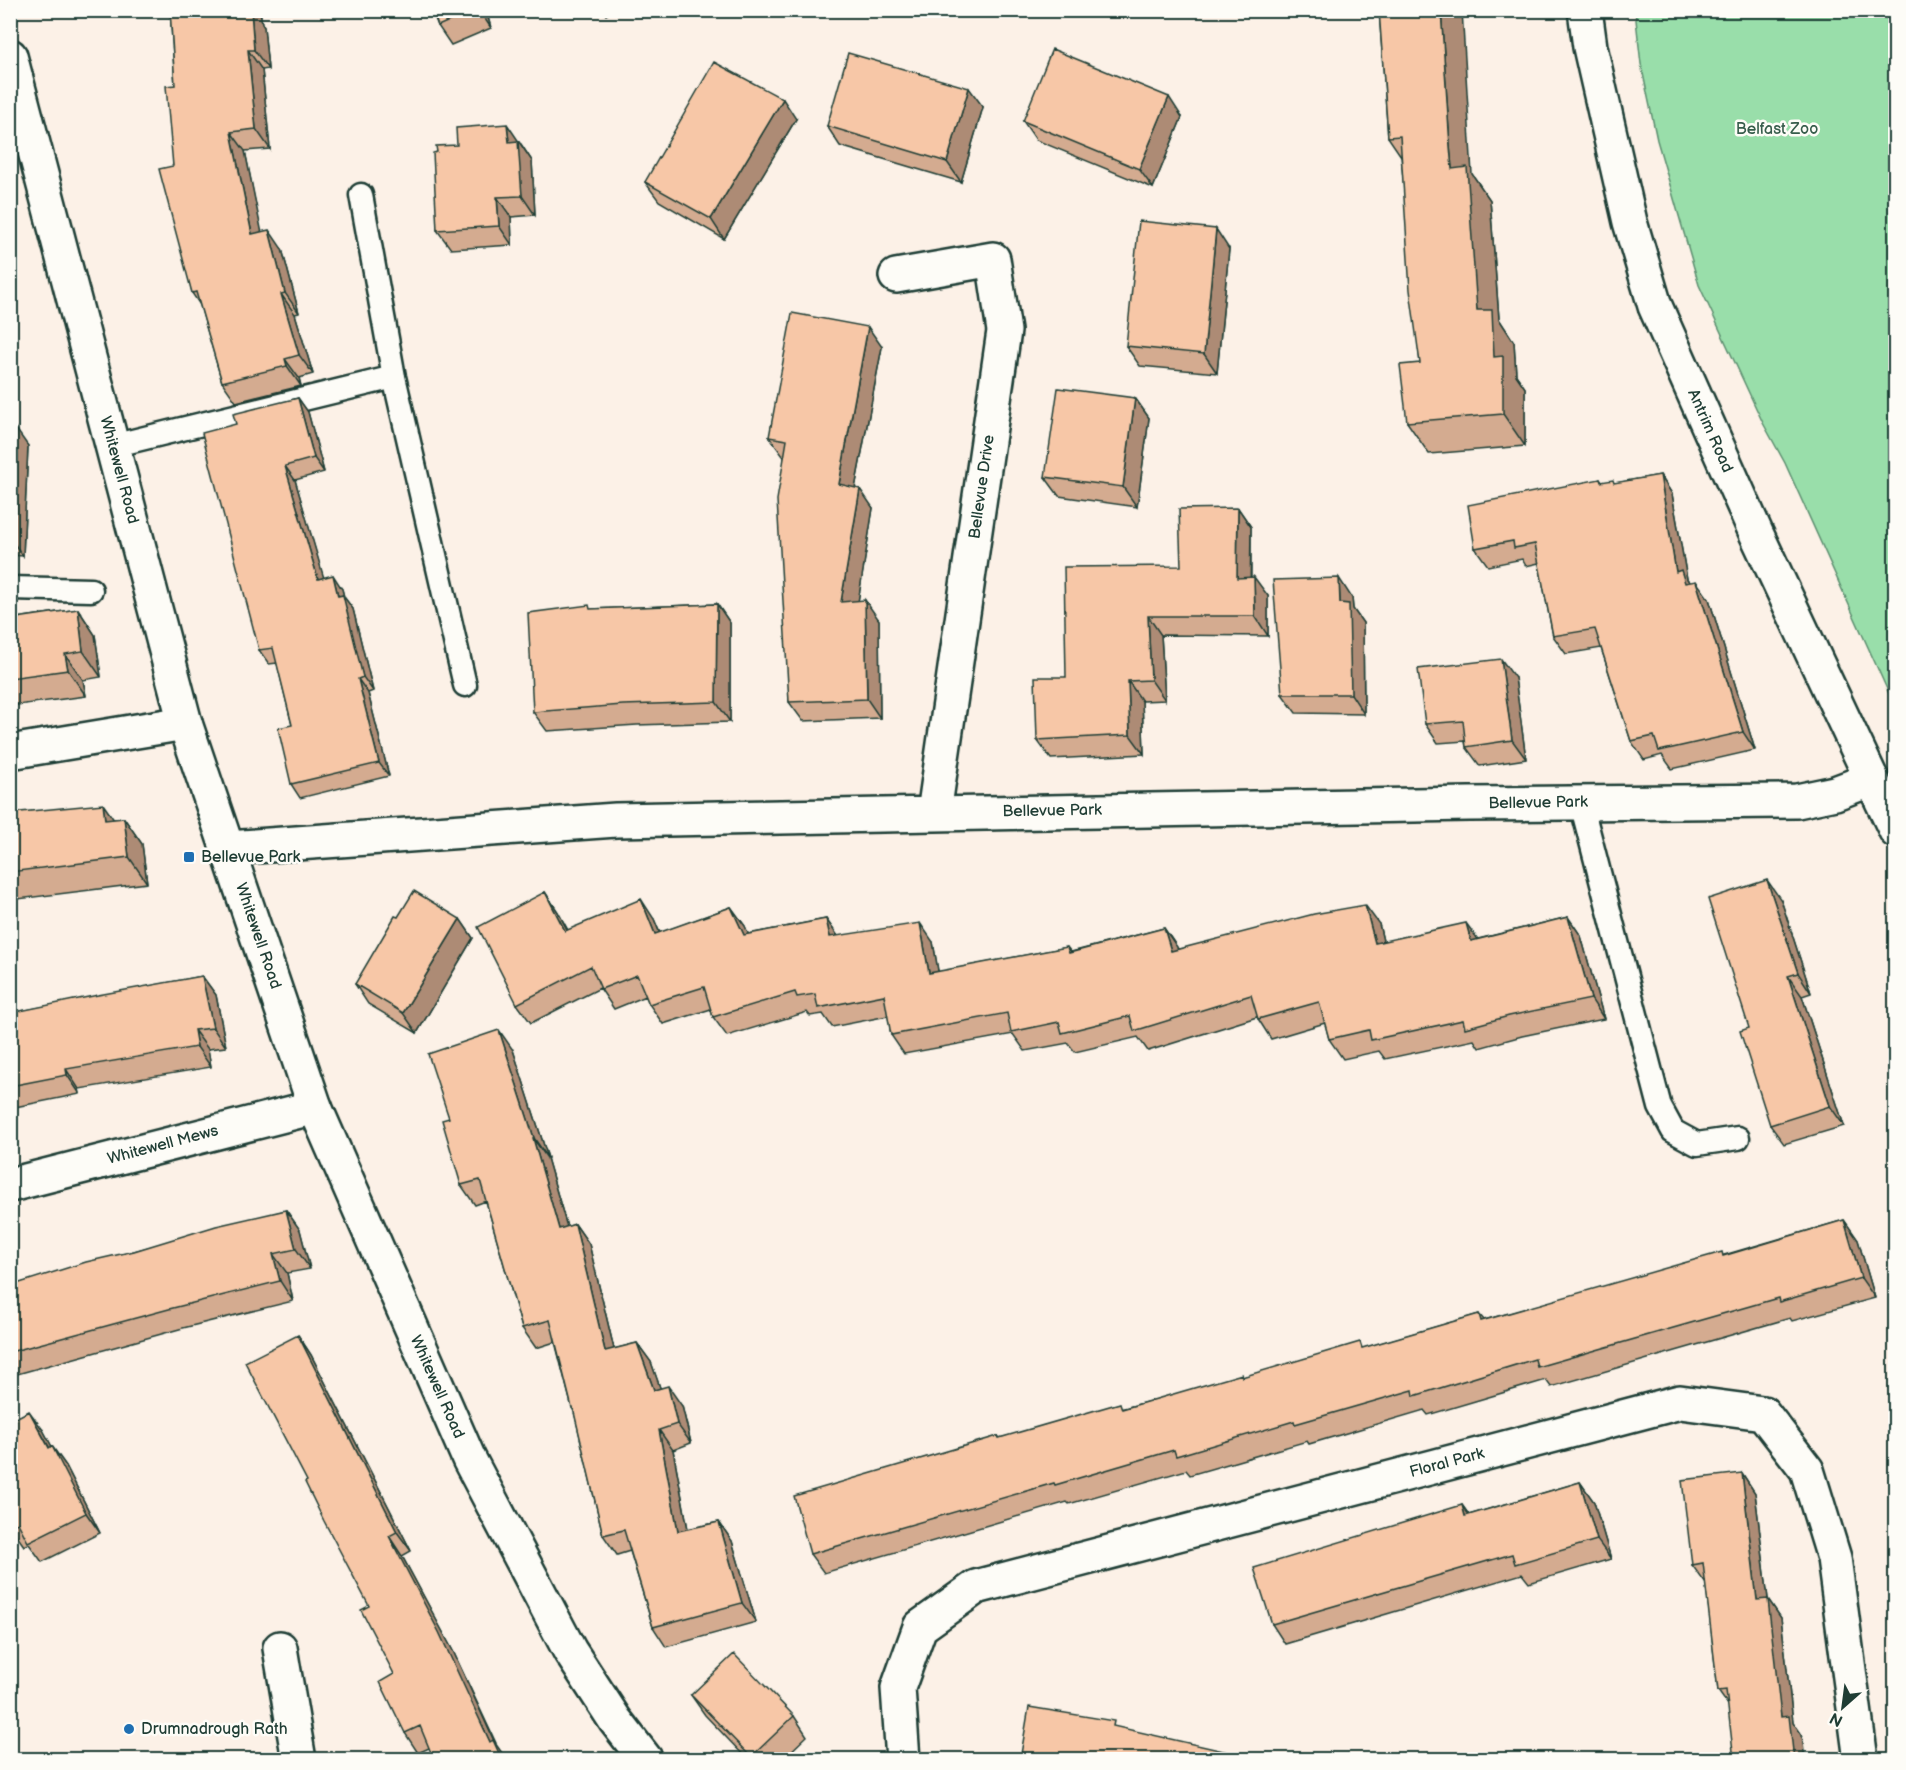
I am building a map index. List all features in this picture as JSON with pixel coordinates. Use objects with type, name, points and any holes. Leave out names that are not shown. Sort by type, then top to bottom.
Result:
[{"type":"street","name":"Antrim Road","points":[[1585,10],[1590,47],[1630,222],[1655,306],[1756,533],[1896,831]]},
{"type":"street","name":"Whitewell Road","points":[[10,56],[185,723],[315,1107],[469,1459],[570,1651],[615,1720],[646,1760]]},
{"type":"street","name":"Bellevue Drive","points":[[896,276],[993,259],[1004,332],[934,813]]},
{"type":"street","points":[[10,752],[185,723]]},
{"type":"street","name":"Bellevue Park","points":[[228,848],[616,820],[934,813],[1797,801],[1835,793],[1872,779]]},
{"type":"street","name":"Whitewell Mews","points":[[10,1185],[315,1107]]},
{"type":"street","name":"Floral Park","points":[[903,1760],[898,1688],[920,1627],[976,1587],[1680,1402],[1763,1413],[1807,1470],[1834,1558],[1861,1760]]},
{"type":"street","points":[[280,1648],[299,1760]]},
{"type":"lane","points":[[361,195],[394,377],[465,685]]},
{"type":"lane","points":[[112,446],[394,377]]},
{"type":"lane","points":[[10,588],[91,590]]},
{"type":"lane","points":[[1581,803],[1660,1107],[1673,1131],[1697,1144],[1738,1138]]},
{"type":"green space","name":"Belfast Zoo","points":[[1635,11],[1895,11],[1895,707],[1785,463],[1763,423],[1699,285],[1657,140],[1641,64]]},
{"type":"building","points":[[170,10],[251,10],[254,50],[248,50],[256,129],[231,132],[252,234],[269,230],[285,293],[281,294],[299,355],[285,359],[287,366],[222,382],[196,292],[192,293],[159,169],[173,166],[166,86],[175,85]]},
{"type":"building","points":[[432,10],[474,10],[438,26]]},
{"type":"building","points":[[1379,10],[1441,10],[1452,169],[1467,167],[1477,310],[1492,310],[1494,357],[1503,356],[1503,414],[1407,422],[1400,365],[1420,363],[1410,290],[1400,136],[1388,137]]},
{"type":"building","points":[[1052,49],[1169,97],[1139,169],[1023,121]]},
{"type":"building","points":[[848,53],[969,88],[947,162],[827,126]]},
{"type":"building","points":[[714,62],[783,99],[711,219],[645,182]]},
{"type":"building","points":[[507,124],[509,142],[518,141],[522,196],[497,197],[499,226],[437,230],[433,153],[437,152],[436,146],[457,145],[456,128]]},
{"type":"building","points":[[1139,221],[1216,229],[1204,354],[1126,346]]},
{"type":"building","points":[[792,313],[868,327],[839,484],[860,489],[841,602],[865,600],[867,699],[789,702],[777,500],[787,440],[769,437]]},
{"type":"building","points":[[1058,388],[1135,398],[1123,487],[1045,477]]},
{"type":"building","points":[[298,398],[314,458],[285,466],[318,579],[333,575],[338,596],[343,595],[363,677],[358,679],[379,763],[291,784],[278,728],[292,725],[273,648],[259,650],[202,433],[236,424],[233,414]]},
{"type":"building","points":[[10,426],[14,426],[10,515]]},
{"type":"building","points":[[1660,475],[1676,572],[1681,570],[1685,583],[1696,581],[1743,732],[1659,751],[1654,736],[1631,741],[1595,629],[1553,636],[1535,544],[1514,548],[1513,541],[1475,548],[1468,505],[1600,479],[1601,482],[1613,480],[1614,483]]},
{"type":"building","points":[[1238,508],[1237,578],[1254,577],[1255,616],[1148,616],[1151,680],[1128,681],[1130,735],[1037,740],[1035,677],[1066,677],[1064,567],[1181,566],[1179,509]]},
{"type":"building","points":[[1339,578],[1340,603],[1349,604],[1351,694],[1282,694],[1273,580]]},
{"type":"building","points":[[717,604],[716,702],[623,705],[533,712],[528,613],[589,605],[590,609]]},
{"type":"building","points":[[78,609],[83,651],[65,654],[68,670],[10,678],[10,619]]},
{"type":"building","points":[[1501,659],[1512,740],[1466,747],[1463,721],[1425,724],[1418,669]]},
{"type":"building","points":[[103,804],[105,820],[124,818],[129,857],[10,872],[10,813]]},
{"type":"building","points":[[1767,880],[1798,973],[1788,976],[1830,1106],[1770,1125],[1740,1031],[1749,1028],[1708,899]]},
{"type":"building","points":[[414,891],[460,919],[403,1013],[355,984],[395,916],[398,917]]},
{"type":"building","points":[[545,892],[565,931],[641,899],[655,934],[731,907],[744,935],[826,919],[830,937],[920,923],[929,973],[1067,947],[1069,953],[1164,928],[1171,951],[1314,914],[1365,905],[1375,943],[1466,923],[1471,941],[1568,917],[1591,999],[1509,1016],[1465,1028],[1463,1020],[1371,1040],[1369,1030],[1329,1039],[1319,1002],[1258,1019],[1251,995],[1134,1031],[1130,1016],[1062,1033],[1059,1022],[1011,1032],[1007,1013],[891,1035],[884,995],[818,1008],[815,994],[797,997],[795,992],[713,1017],[704,987],[649,1004],[637,975],[601,989],[591,966],[517,1004],[478,927]]},
{"type":"building","points":[[202,976],[213,1028],[194,1030],[197,1047],[66,1069],[67,1075],[10,1086],[10,1013]]},
{"type":"building","points":[[499,1030],[534,1138],[559,1229],[575,1224],[605,1351],[637,1343],[654,1390],[668,1386],[677,1424],[659,1430],[678,1531],[719,1522],[742,1603],[653,1627],[624,1530],[603,1535],[550,1320],[522,1328],[480,1180],[461,1185],[442,1120],[449,1118],[428,1054]]},
{"type":"building","points":[[286,1210],[296,1249],[273,1254],[280,1281],[10,1352],[10,1286],[216,1226]]},
{"type":"building","points":[[1844,1220],[1861,1278],[1779,1302],[1778,1298],[1537,1367],[1535,1359],[1414,1396],[1413,1390],[1295,1424],[1294,1421],[1176,1456],[1174,1450],[810,1554],[794,1496],[1120,1403],[1122,1409],[1360,1342],[1362,1348],[1479,1314],[1481,1321],[1722,1252],[1723,1256]]},
{"type":"building","points":[[298,1335],[397,1532],[389,1536],[439,1632],[490,1742],[493,1740],[502,1760],[434,1760],[420,1726],[405,1733],[380,1682],[394,1674],[361,1610],[369,1606],[245,1362]]},
{"type":"building","points":[[29,1411],[49,1448],[52,1446],[86,1513],[28,1542],[18,1523],[10,1526],[10,1421]]},
{"type":"building","points":[[1742,1473],[1757,1600],[1768,1599],[1781,1717],[1789,1716],[1794,1760],[1734,1760],[1726,1690],[1718,1691],[1703,1563],[1692,1565],[1682,1480]]},
{"type":"building","points":[[1580,1482],[1597,1540],[1515,1564],[1512,1554],[1272,1624],[1254,1568],[1462,1505],[1465,1516]]},
{"type":"building","points":[[734,1654],[794,1716],[751,1757],[691,1695]]},
{"type":"building","points":[[1029,1707],[1114,1721],[1113,1726],[1263,1760],[1020,1760]]},
{"type":"place","name":"Bellevue Park","points":[[189,857]]},
{"type":"place","name":"Drumnadrough Rath","points":[[129,1729]]}]
